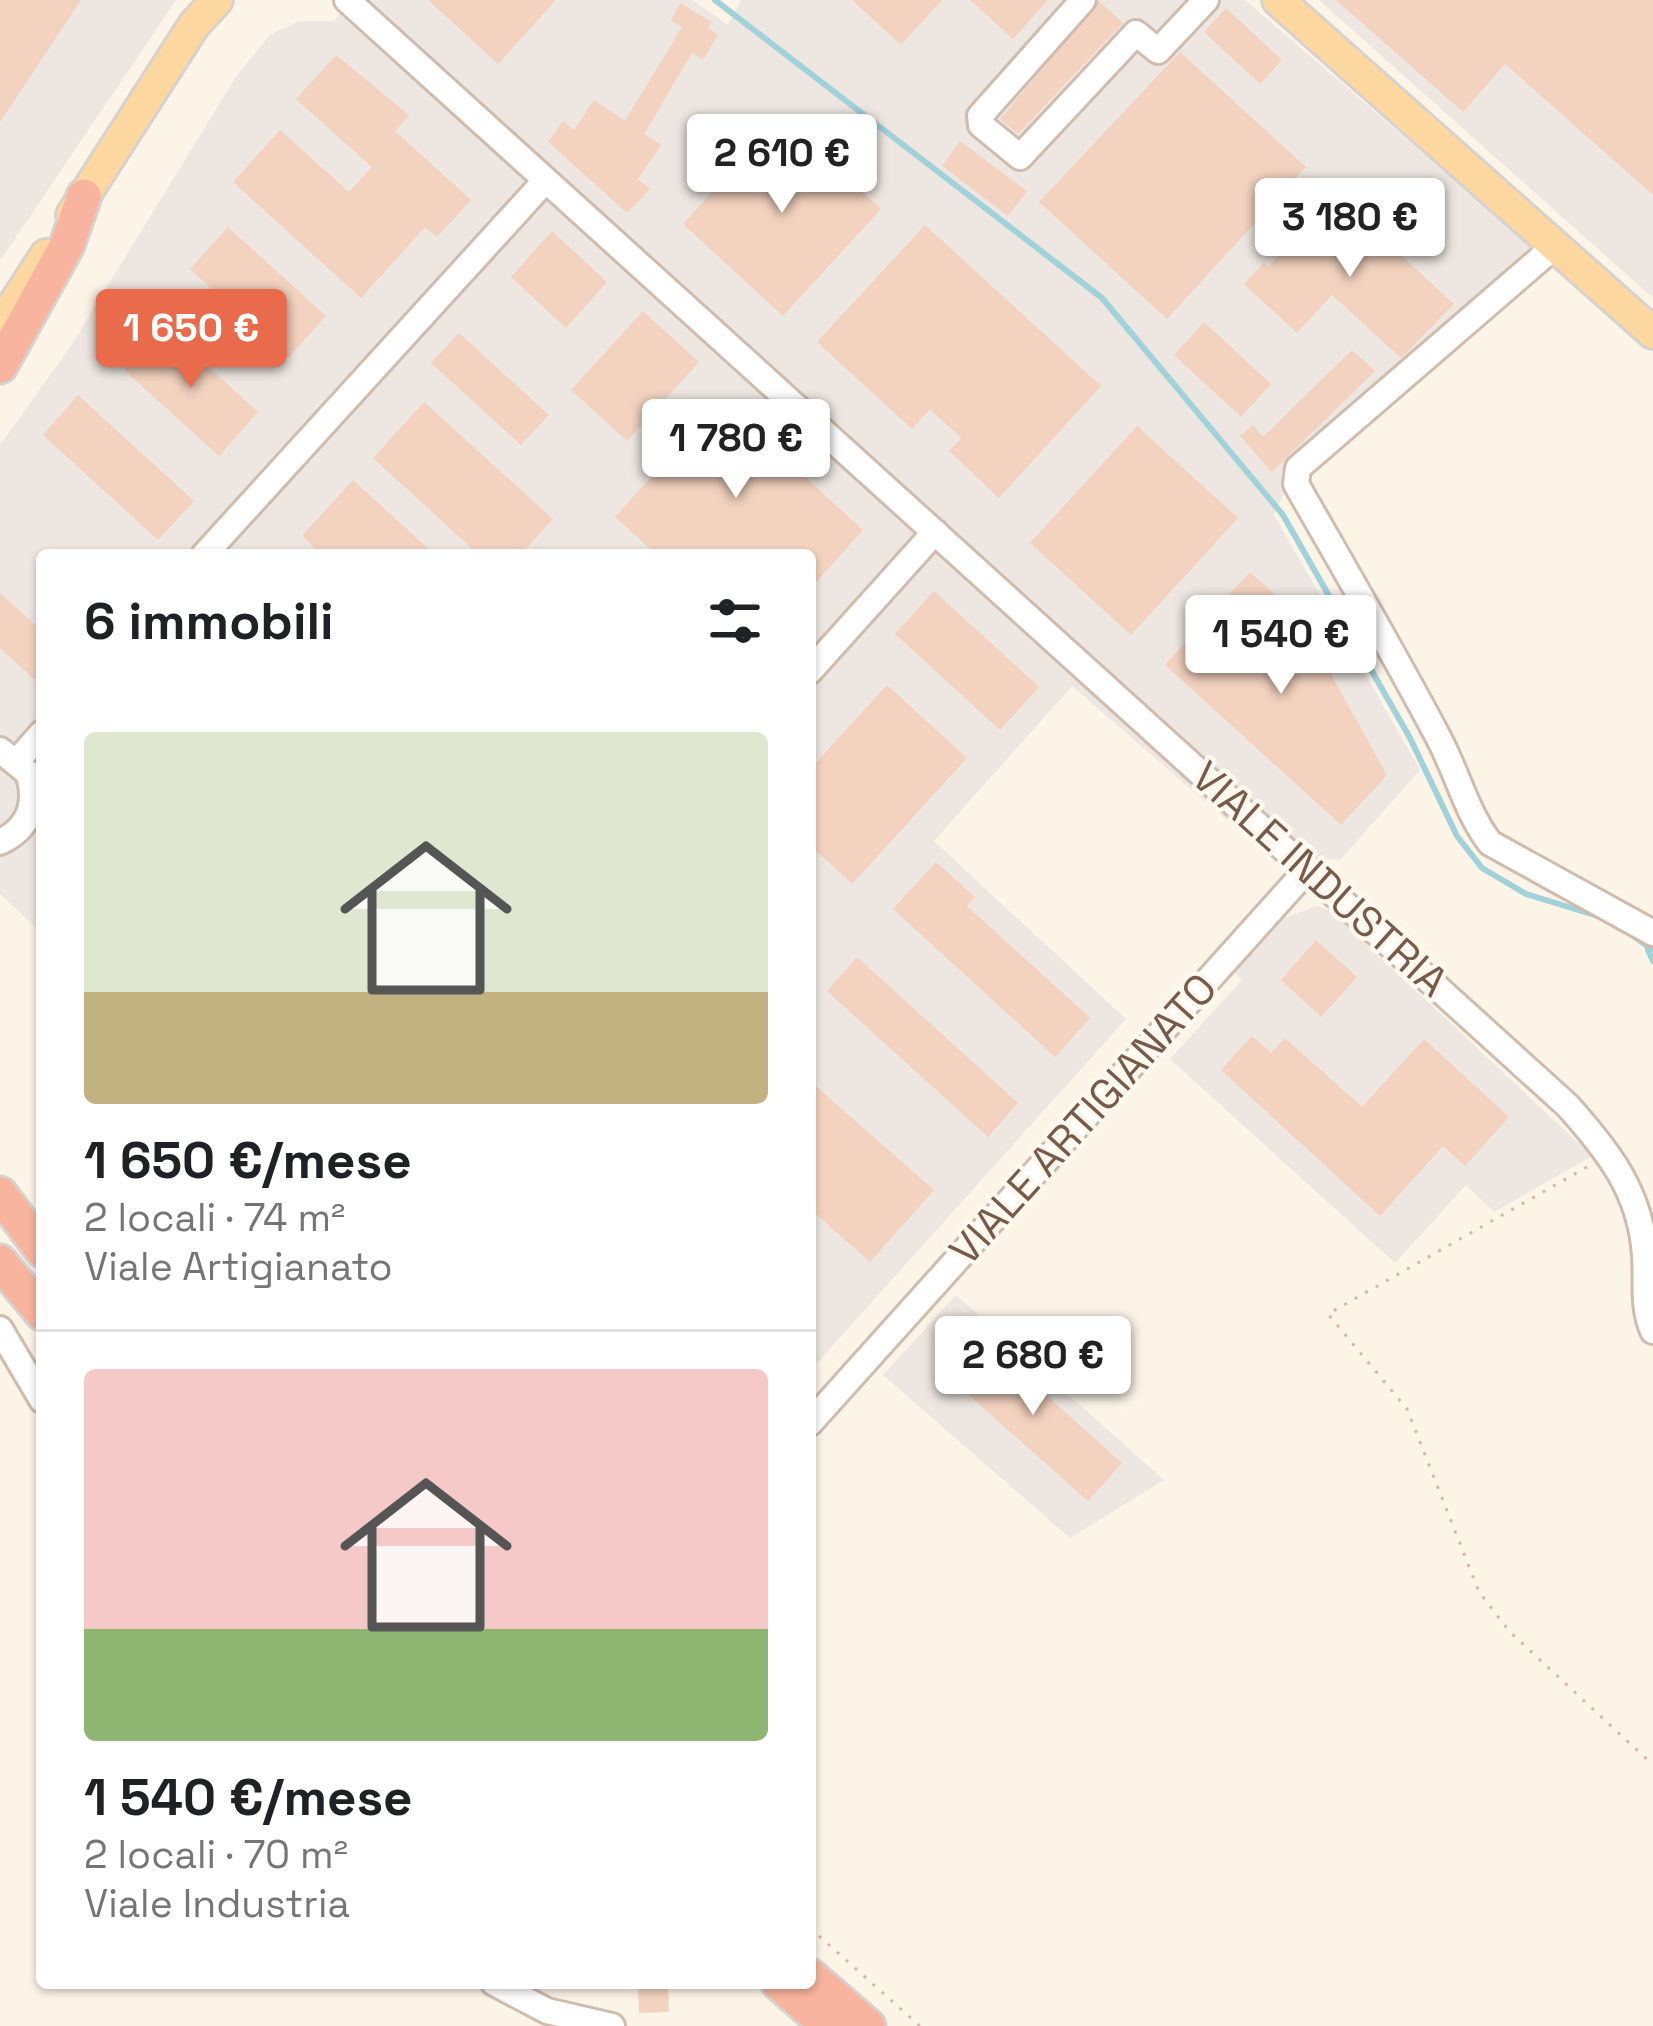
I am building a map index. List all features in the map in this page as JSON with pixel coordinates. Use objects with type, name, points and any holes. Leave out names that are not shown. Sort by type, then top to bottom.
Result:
[{"type":"highway","points":[[0,366],[67,245],[84,196]]},
{"type":"highway","points":[[0,1194],[36,1242]]},
{"type":"highway","points":[[0,1220],[36,1266]]},
{"type":"highway","points":[[0,1262],[36,1305]]},
{"type":"highway","points":[[816,1981],[868,2026]]},
{"type":"highway","points":[[786,1989],[828,2026]]},
{"type":"main road","points":[[0,325],[198,13],[217,0]]},
{"type":"main road","points":[[1278,0],[1653,333]]},
{"type":"street","points":[[1083,0],[980,116],[981,124],[1020,157],[1136,33],[1158,51],[1206,0]]},
{"type":"street","name":"VIALE INDUSTRIA","points":[[350,1],[1533,1071],[1610,1154],[1639,1214],[1645,1303],[1653,1331]]},
{"type":"street","points":[[210,549],[544,181]]},
{"type":"street","points":[[1555,246],[1298,468],[1296,484],[1404,672],[1444,748],[1473,820],[1490,843],[1653,933]]},
{"type":"street","points":[[816,664],[935,532]]},
{"type":"street","points":[[0,842],[18,832],[33,804],[28,772],[9,755],[36,738]]},
{"type":"street","name":"VIALE ARTIGIANATO","points":[[816,1416],[1308,869]]},
{"type":"street","points":[[0,1329],[36,1390]]},
{"type":"street","points":[[505,1989],[547,2011],[612,2026]]},
{"type":"path","points":[[1610,1154],[1328,1314],[1353,1338],[1407,1408],[1479,1592],[1509,1631],[1653,1765]]},
{"type":"path","points":[[816,1933],[920,2026]]},
{"type":"shaded area","points":[[0,0],[176,0],[0,261]]},
{"type":"shaded area","points":[[351,0],[692,0],[728,25],[741,0],[1245,0],[1531,246],[1300,459],[1274,515],[1420,770],[1340,860],[1267,855],[1072,686],[934,841],[1126,1019],[816,1364],[816,549],[36,549],[36,927],[0,894],[0,445],[70,347],[237,75],[270,35],[299,21],[334,21]]},
{"type":"shaded area","points":[[1319,0],[1653,0],[1653,298]]},
{"type":"shaded area","points":[[1317,906],[1331,911],[1592,1156],[1494,1212],[1466,1185],[1395,1263],[1170,1059],[1242,980],[1234,972],[1282,919]]},
{"type":"shaded area","points":[[956,1295],[1164,1480],[1070,1538],[883,1375]]},
{"type":"building","points":[[0,0],[81,0],[0,122]]},
{"type":"building","points":[[428,0],[556,0],[498,64]]},
{"type":"building","points":[[852,0],[942,0],[901,45]]},
{"type":"building","points":[[970,0],[1048,0],[1013,39]]},
{"type":"building","points":[[1336,0],[1653,0],[1653,195],[1505,64],[1463,112]]},
{"type":"building","points":[[1099,1],[1123,23],[1018,134],[1000,119]]},
{"type":"building","points":[[680,3],[712,22],[708,28],[718,35],[703,60],[692,53],[644,134],[661,145],[638,179],[650,189],[627,213],[548,142],[563,121],[574,130],[594,100],[625,121],[682,27],[671,20]]},
{"type":"building","points":[[1226,8],[1282,60],[1260,84],[1204,32]]},
{"type":"building","points":[[1180,52],[1306,167],[1167,319],[1039,202]]},
{"type":"building","points":[[336,55],[409,115],[395,131],[471,200],[437,237],[425,227],[361,298],[233,182],[280,130],[349,192],[372,167],[296,99]]},
{"type":"building","points":[[780,117],[881,209],[783,316],[683,224]]},
{"type":"building","points":[[960,141],[1027,191],[1008,216],[942,166]]},
{"type":"building","points":[[1334,194],[1454,304],[1401,358],[1332,295],[1297,333],[1244,284],[1264,262],[1268,267]]},
{"type":"building","points":[[925,225],[1101,386],[999,498],[949,451],[961,438],[930,409],[912,429],[817,342]]},
{"type":"building","points":[[228,227],[326,316],[288,358],[190,269]]},
{"type":"building","points":[[552,231],[607,282],[566,328],[511,277]]},
{"type":"building","points":[[643,311],[699,362],[627,441],[571,390]]},
{"type":"building","points":[[1204,322],[1271,384],[1241,417],[1174,355]]},
{"type":"building","points":[[164,326],[258,412],[219,456],[124,370]]},
{"type":"building","points":[[459,333],[549,415],[521,445],[431,363]]},
{"type":"building","points":[[1352,350],[1375,371],[1272,472],[1240,436],[1253,425],[1263,437]]},
{"type":"building","points":[[78,395],[194,501],[158,540],[43,435]]},
{"type":"building","points":[[721,400],[863,530],[816,582],[816,549],[650,549],[615,517]]},
{"type":"building","points":[[424,402],[553,519],[526,549],[472,549],[373,458]]},
{"type":"building","points":[[1137,426],[1238,518],[1131,635],[1030,543]]},
{"type":"building","points":[[353,480],[428,549],[316,549],[302,536]]},
{"type":"building","points":[[1250,572],[1298,615],[1387,775],[1341,825],[1165,665]]},
{"type":"building","points":[[934,591],[1039,687],[1000,730],[895,634]]},
{"type":"building","points":[[0,593],[36,626],[35,680],[0,648]]},
{"type":"building","points":[[887,685],[967,758],[852,884],[816,851],[816,762]]},
{"type":"building","points":[[936,862],[975,897],[967,906],[1090,1018],[1055,1057],[893,909]]},
{"type":"building","points":[[1316,940],[1357,977],[1321,1017],[1281,980]]},
{"type":"building","points":[[857,957],[1018,1103],[988,1137],[827,991]]},
{"type":"building","points":[[1252,1036],[1271,1053],[1285,1038],[1362,1107],[1424,1039],[1509,1117],[1465,1166],[1443,1146],[1380,1216],[1221,1070]]},
{"type":"building","points":[[816,1086],[934,1190],[870,1262],[816,1214]]},
{"type":"building","points":[[979,1335],[1122,1463],[1088,1501],[945,1374]]},
{"type":"building","points":[[638,1989],[668,1989],[669,2012],[639,2013]]},
{"type":"waterway","points":[[715,0],[1102,298],[1283,515],[1410,738],[1457,836],[1482,868],[1526,894],[1598,916]]},
{"type":"waterway","points":[[1621,927],[1653,950]]},
{"type":"waterway","points":[[1648,950],[1653,961]]}]
